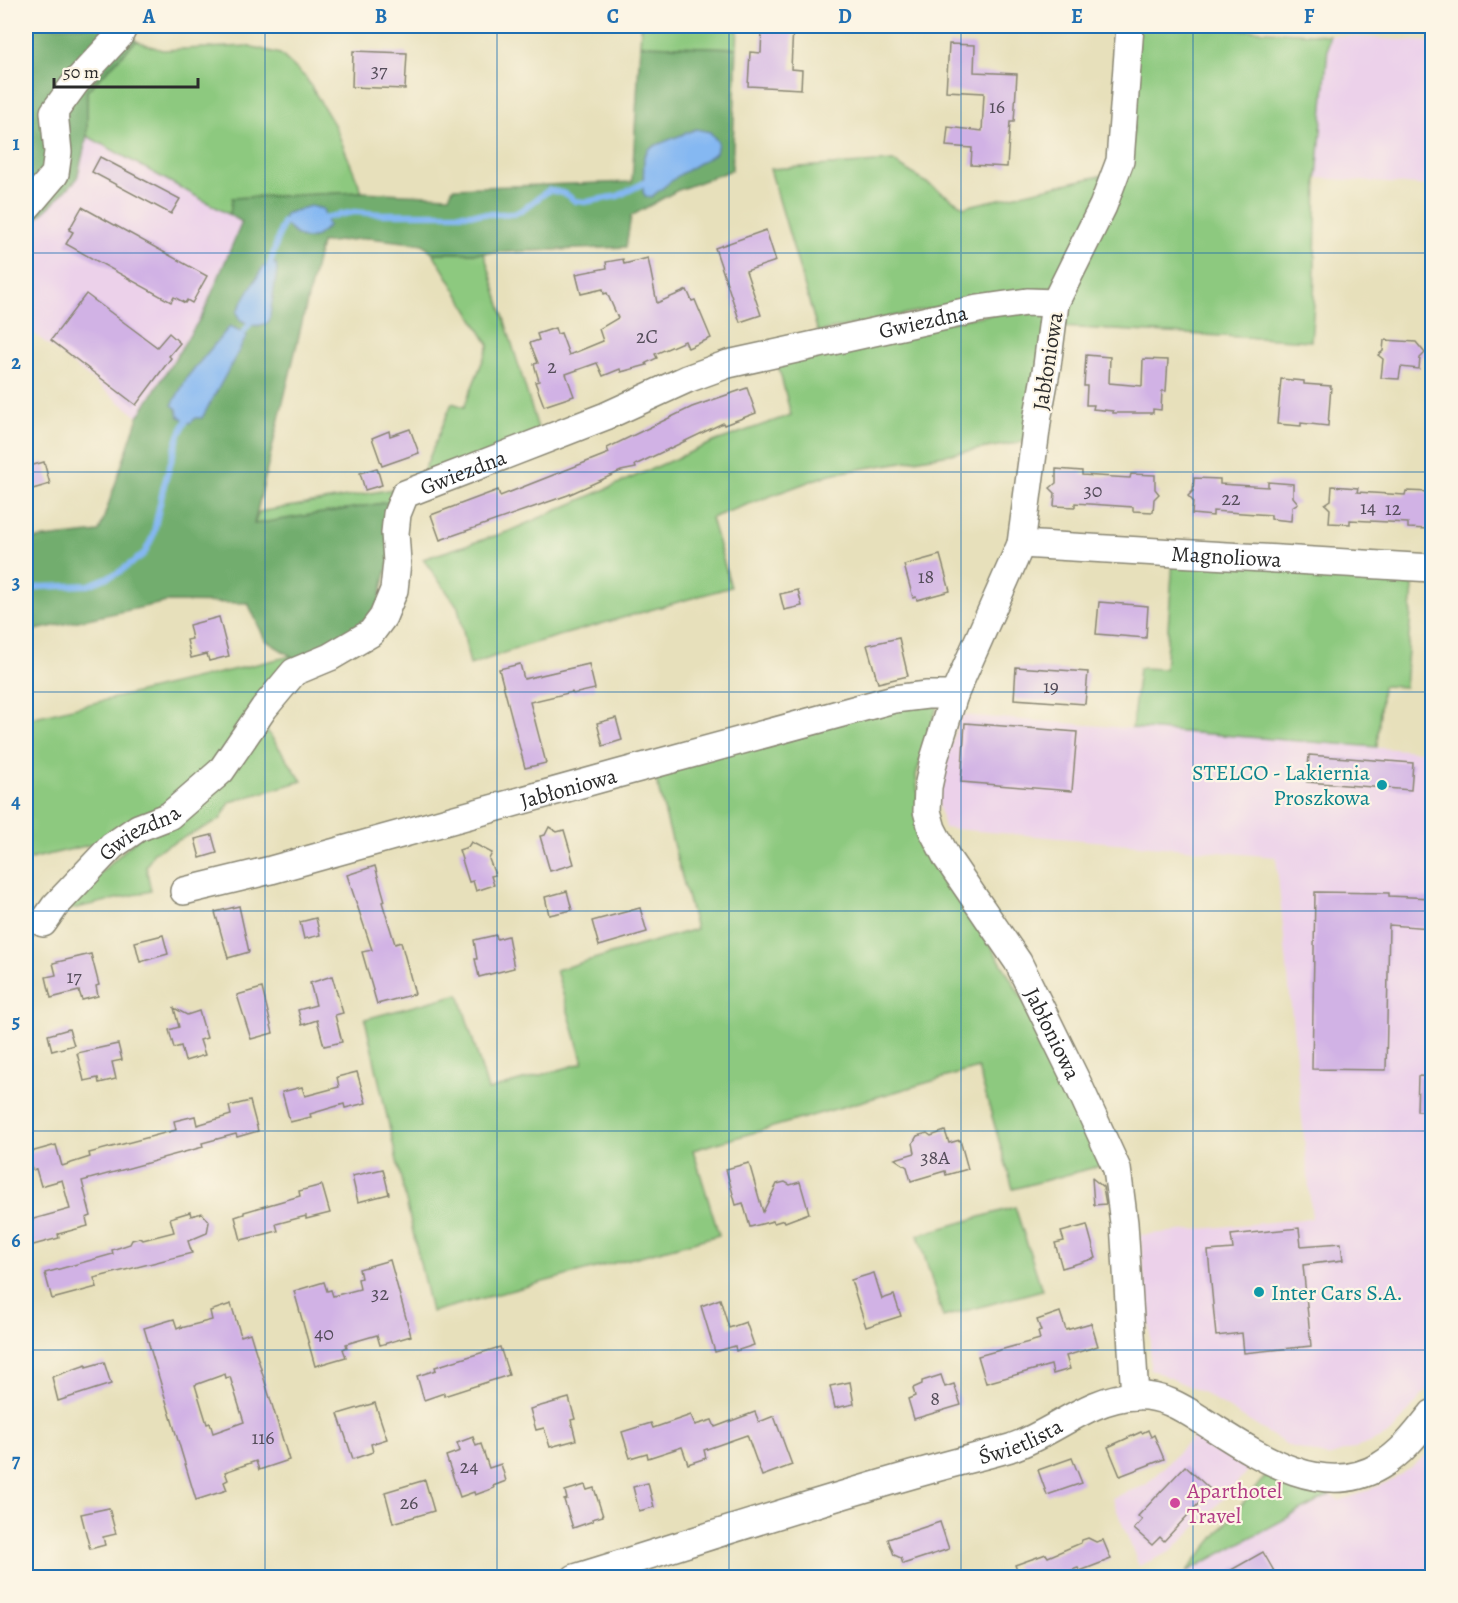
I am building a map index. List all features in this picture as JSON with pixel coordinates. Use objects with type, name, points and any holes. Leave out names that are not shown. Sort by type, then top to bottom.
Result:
[{"type":"street","points":[[26,208],[55,174],[58,152],[54,112],[76,82],[119,36],[124,26]]},
{"type":"street","name":"Jabłoniowa","points":[[1130,26],[1120,161],[1103,206],[1055,303],[1021,544],[954,695],[934,759],[928,787],[927,811],[932,829],[947,858],[1018,962],[1117,1169],[1124,1222],[1134,1359],[1134,1396]]},
{"type":"street","name":"Gwiezdna","points":[[43,923],[55,906],[112,846],[138,828],[169,816],[221,771],[264,708],[294,672],[330,657],[371,633],[383,617],[394,590],[397,562],[395,533],[399,508],[405,494],[606,416],[728,364],[978,309],[1027,302],[1055,303]]},
{"type":"street","name":"Magnoliowa","points":[[1021,544],[1432,568]]},
{"type":"street","name":"Jabłoniowa","points":[[184,891],[271,870],[894,699],[954,695]]},
{"type":"street","name":"Świetlista","points":[[575,1578],[928,1470],[1012,1447],[1092,1407],[1112,1400],[1134,1396],[1157,1398],[1176,1403],[1260,1456],[1292,1471],[1328,1478],[1360,1474],[1378,1467],[1409,1442],[1432,1414]]},
{"type":"shaded area","points":[[1329,35],[1432,42],[1432,186],[1317,178]]},
{"type":"shaded area","points":[[87,136],[242,221],[203,314],[138,417],[26,327],[26,230],[77,179]]},
{"type":"shaded area","points":[[961,715],[1432,752],[1432,1384],[1391,1433],[1328,1457],[1289,1446],[1202,1392],[1150,1369],[1150,1331],[1140,1235],[1312,1218],[1276,857],[944,828],[936,790]]},
{"type":"shaded area","points":[[1199,1431],[1249,1462],[1249,1468],[1229,1493],[1172,1551],[1139,1566],[1112,1498],[1147,1484]]},
{"type":"shaded area","points":[[1432,1451],[1432,1577],[1176,1578],[1330,1495],[1340,1501],[1393,1480]]},
{"type":"green space","points":[[26,26],[128,26],[136,41],[87,91],[87,136],[77,179],[26,230]]},
{"type":"green space","points":[[641,26],[738,26],[737,48],[640,45]]},
{"type":"green space","points":[[1138,26],[1188,26],[1329,35],[1317,178],[1311,341],[1062,327],[1073,283],[1131,168]]},
{"type":"green space","points":[[136,41],[162,50],[249,46],[280,54],[306,78],[335,126],[362,192],[233,198],[230,215],[87,136],[87,91]]},
{"type":"green space","points":[[640,45],[737,48],[732,170],[676,191],[631,216],[626,247],[433,253],[423,244],[368,238],[321,243],[254,524],[390,502],[390,557],[376,613],[349,641],[297,662],[265,640],[248,603],[167,602],[26,632],[26,540],[99,532],[138,417],[203,314],[242,222],[230,215],[232,198],[362,192],[449,196],[453,188],[632,182]]},
{"type":"green space","points":[[893,161],[964,207],[1112,173],[1056,287],[991,296],[818,332],[770,169]]},
{"type":"green space","points":[[433,253],[484,253],[540,435],[420,480],[452,403],[464,407],[489,345]]},
{"type":"green space","points":[[1055,303],[1034,440],[830,474],[711,518],[731,587],[527,645],[470,665],[458,607],[423,559],[507,532],[716,441],[791,415],[775,353]]},
{"type":"green space","points":[[394,489],[390,502],[254,525],[259,512]]},
{"type":"green space","points":[[1173,560],[1414,574],[1405,687],[1382,686],[1377,747],[1132,728],[1139,668],[1165,669]]},
{"type":"green space","points":[[291,656],[297,662],[184,800],[98,843],[26,860],[26,719]]},
{"type":"green space","points":[[938,704],[916,775],[922,831],[1051,1046],[1107,1164],[1013,1189],[978,1068],[693,1150],[719,1235],[431,1312],[365,1019],[459,994],[488,1090],[583,1063],[556,970],[696,929],[653,769],[886,708]]},
{"type":"green space","points":[[261,722],[302,781],[230,802],[220,820],[154,852],[146,867],[151,891],[59,912]]},
{"type":"green space","points":[[1015,1207],[1042,1290],[943,1317],[918,1235]]},
{"type":"green space","points":[[1267,1474],[1313,1485],[1330,1495],[1186,1572]]},
{"type":"water","points":[[696,129],[710,132],[718,142],[716,153],[679,175],[651,197],[646,197],[643,192],[644,156],[649,148]]},
{"type":"water","points":[[310,206],[323,209],[328,226],[316,237],[305,239],[294,233],[283,222],[285,214]]},
{"type":"water","points":[[276,263],[277,271],[269,322],[254,325],[239,319],[237,311],[263,267]]},
{"type":"water","points":[[230,326],[247,336],[202,418],[196,418],[190,423],[178,416],[177,409],[172,405],[188,376]]},
{"type":"building","points":[[762,26],[793,26],[791,69],[802,70],[801,89],[748,86],[750,52],[761,53]]},
{"type":"building","points":[[949,44],[975,45],[974,72],[1017,74],[1014,122],[1010,122],[1007,167],[971,165],[972,148],[946,146],[948,127],[982,131],[984,93],[946,91]]},
{"type":"building","points":[[353,51],[407,53],[405,89],[352,87]]},
{"type":"building","points":[[100,157],[180,199],[171,214],[92,172]]},
{"type":"building","points":[[82,207],[207,276],[192,303],[187,300],[185,303],[174,297],[171,302],[66,244],[73,232],[69,230]]},
{"type":"building","points":[[766,230],[776,261],[746,271],[761,315],[740,322],[715,248]]},
{"type":"building","points":[[648,258],[657,303],[687,290],[692,301],[695,300],[711,338],[688,348],[685,341],[655,354],[657,358],[646,363],[647,365],[621,372],[620,369],[603,376],[597,363],[566,374],[574,396],[544,406],[535,382],[539,381],[534,364],[538,363],[530,343],[539,340],[537,334],[555,328],[557,334],[561,333],[569,355],[603,341],[599,329],[618,318],[603,289],[581,294],[576,274],[607,268],[606,262],[623,259],[624,264]]},
{"type":"building","points":[[86,294],[157,347],[169,333],[180,343],[136,405],[51,340]]},
{"type":"building","points":[[1384,340],[1416,342],[1425,353],[1420,358],[1419,369],[1401,367],[1399,379],[1381,378],[1383,359],[1378,355],[1383,351]]},
{"type":"building","points":[[1086,355],[1110,357],[1109,383],[1142,386],[1143,359],[1168,360],[1166,391],[1162,391],[1161,410],[1153,409],[1153,413],[1113,413],[1113,411],[1093,409],[1094,405],[1086,405],[1087,386],[1084,386]]},
{"type":"building","points":[[1281,379],[1331,386],[1328,426],[1301,423],[1301,426],[1277,424]]},
{"type":"building","points":[[747,388],[756,413],[724,425],[723,423],[635,465],[636,468],[621,471],[568,495],[440,540],[431,515],[498,490],[500,496],[609,453],[607,448],[692,407]]},
{"type":"building","points":[[410,429],[419,453],[382,466],[372,438],[389,431],[390,436]]},
{"type":"building","points":[[44,462],[50,484],[26,491],[26,467]]},
{"type":"building","points":[[377,468],[382,485],[365,490],[360,473]]},
{"type":"building","points":[[1056,469],[1082,471],[1082,475],[1130,478],[1131,474],[1155,475],[1155,489],[1159,494],[1154,499],[1153,512],[1133,511],[1133,507],[1075,503],[1075,507],[1054,506],[1055,493],[1050,488],[1056,483]]},
{"type":"building","points":[[1194,478],[1220,479],[1220,484],[1268,487],[1268,482],[1293,484],[1293,497],[1298,503],[1292,507],[1291,521],[1271,519],[1271,515],[1213,511],[1213,516],[1192,514],[1193,501],[1188,496],[1193,491]]},
{"type":"building","points":[[1332,486],[1358,488],[1357,492],[1405,495],[1406,491],[1431,492],[1432,513],[1429,515],[1428,529],[1408,528],[1408,523],[1350,520],[1350,524],[1329,523],[1330,509],[1325,504],[1331,500]]},
{"type":"building","points":[[940,555],[950,591],[917,600],[916,597],[913,598],[904,565]]},
{"type":"building","points":[[798,590],[802,606],[784,610],[780,594]]},
{"type":"building","points":[[1099,602],[1148,606],[1146,638],[1096,634]]},
{"type":"building","points":[[219,617],[229,656],[209,661],[207,654],[191,658],[187,640],[192,639],[189,625]]},
{"type":"building","points":[[899,638],[908,676],[878,683],[867,645]]},
{"type":"building","points":[[520,664],[524,679],[589,664],[595,689],[530,702],[546,763],[525,768],[499,669]]},
{"type":"building","points":[[1016,667],[1088,672],[1085,704],[1014,699]]},
{"type":"building","points":[[616,718],[622,740],[603,746],[597,723]]},
{"type":"building","points":[[965,723],[1077,732],[1072,791],[961,782]]},
{"type":"building","name":"STELCO - Lakiernia Proszkowa","points":[[1309,755],[1413,763],[1411,790],[1307,782]]},
{"type":"building","points":[[549,827],[557,832],[564,830],[574,864],[550,871],[540,836],[545,835]]},
{"type":"building","points":[[212,835],[217,853],[200,858],[195,839]]},
{"type":"building","points":[[471,842],[492,853],[489,859],[495,875],[491,876],[494,885],[476,891],[473,881],[469,882],[459,850],[468,847]]},
{"type":"building","points":[[375,866],[385,901],[382,902],[395,944],[401,942],[415,994],[377,1004],[362,952],[372,950],[347,875]]},
{"type":"building","points":[[567,891],[572,910],[549,915],[545,897]]},
{"type":"building","points":[[1315,892],[1389,893],[1389,896],[1432,898],[1432,928],[1389,925],[1386,1070],[1312,1069]]},
{"type":"building","points":[[239,906],[249,952],[228,958],[215,912]]},
{"type":"building","points":[[640,908],[647,932],[599,946],[592,921]]},
{"type":"building","points":[[316,918],[320,935],[304,939],[300,922]]},
{"type":"building","points":[[163,935],[168,954],[140,962],[135,942]]},
{"type":"building","points":[[496,935],[497,939],[508,936],[514,968],[479,977],[474,940]]},
{"type":"building","points":[[91,954],[99,985],[96,986],[98,996],[82,1000],[79,991],[51,998],[46,977],[56,975],[53,963]]},
{"type":"building","points":[[332,976],[343,1013],[335,1015],[342,1042],[324,1046],[317,1020],[302,1025],[298,1010],[316,1005],[310,983]]},
{"type":"building","points":[[262,988],[273,1033],[251,1039],[237,995]]},
{"type":"building","points":[[174,1008],[187,1015],[199,1011],[207,1038],[200,1040],[205,1055],[185,1061],[181,1046],[174,1048],[169,1030],[179,1027]]},
{"type":"building","points":[[69,1029],[74,1045],[52,1051],[48,1035]]},
{"type":"building","points":[[118,1044],[122,1060],[112,1062],[116,1079],[99,1083],[98,1078],[84,1081],[77,1053]]},
{"type":"building","points":[[357,1072],[366,1103],[345,1108],[344,1104],[310,1114],[311,1117],[290,1122],[282,1092],[302,1087],[305,1096],[339,1087],[337,1077]]},
{"type":"building","points":[[1418,1076],[1432,1077],[1432,1111],[1417,1111]]},
{"type":"building","points":[[250,1101],[258,1131],[202,1143],[203,1147],[82,1181],[91,1216],[86,1218],[88,1226],[58,1234],[59,1238],[26,1247],[26,1221],[70,1209],[62,1180],[41,1186],[36,1169],[32,1170],[27,1153],[56,1145],[62,1166],[90,1157],[89,1153],[176,1130],[174,1121],[195,1116],[197,1125],[231,1115],[229,1106]]},
{"type":"building","points":[[945,1131],[949,1143],[960,1140],[968,1169],[946,1175],[945,1171],[911,1181],[907,1167],[895,1159],[915,1153],[913,1143],[917,1136],[927,1133],[931,1136]]},
{"type":"building","points":[[749,1163],[763,1212],[777,1184],[785,1182],[790,1185],[800,1182],[809,1213],[785,1222],[784,1220],[774,1223],[773,1221],[750,1227],[743,1203],[736,1205],[726,1169]]},
{"type":"building","points":[[383,1169],[389,1194],[358,1202],[352,1176]]},
{"type":"building","points":[[1092,1178],[1103,1187],[1106,1204],[1094,1205]]},
{"type":"building","points":[[322,1185],[330,1213],[306,1219],[306,1216],[276,1224],[278,1231],[241,1240],[235,1217],[244,1212],[300,1196],[299,1191]]},
{"type":"building","points":[[190,1212],[191,1216],[202,1213],[209,1222],[207,1233],[188,1241],[192,1253],[94,1278],[97,1287],[52,1299],[45,1273],[113,1254],[112,1250],[130,1244],[132,1240],[139,1238],[143,1240],[174,1232],[170,1218]]},
{"type":"building","points":[[1087,1225],[1096,1258],[1062,1268],[1055,1243],[1064,1241],[1061,1232]]},
{"type":"building","name":"Inter Cars S.A.","points":[[1299,1228],[1301,1246],[1341,1243],[1343,1260],[1303,1265],[1311,1346],[1244,1353],[1242,1333],[1216,1336],[1208,1251],[1233,1249],[1231,1235]]},
{"type":"building","points":[[390,1260],[411,1336],[380,1345],[377,1335],[346,1344],[347,1347],[343,1349],[346,1357],[315,1366],[294,1291],[324,1282],[327,1291],[331,1290],[333,1296],[360,1289],[359,1269]]},
{"type":"building","points":[[874,1273],[882,1299],[894,1295],[901,1316],[866,1327],[851,1280]]},
{"type":"building","points":[[720,1299],[729,1328],[746,1322],[754,1345],[736,1351],[735,1346],[715,1352],[701,1306]]},
{"type":"building","points":[[231,1304],[241,1336],[250,1333],[289,1460],[259,1470],[256,1461],[225,1472],[228,1480],[224,1482],[227,1490],[196,1500],[144,1328],[174,1319],[177,1328],[181,1326],[181,1328],[212,1320],[210,1311]],"holes":[[[225,1374],[226,1378],[230,1377],[244,1422],[213,1433],[210,1423],[207,1424],[195,1385]]]},
{"type":"building","points":[[1060,1312],[1066,1330],[1091,1323],[1098,1346],[1066,1356],[1070,1369],[1053,1374],[1051,1365],[986,1383],[978,1356],[1040,1339],[1038,1332],[1041,1331],[1037,1320]]},
{"type":"building","points":[[500,1347],[509,1375],[444,1396],[444,1393],[424,1400],[417,1376],[436,1370],[435,1367]]},
{"type":"building","points":[[104,1362],[111,1384],[58,1401],[52,1377],[86,1365],[86,1367]]},
{"type":"building","points":[[941,1375],[945,1387],[954,1384],[961,1405],[914,1419],[908,1399],[915,1396],[913,1388],[922,1384],[922,1381]]},
{"type":"building","points":[[850,1382],[854,1404],[835,1408],[830,1386]]},
{"type":"building","points":[[569,1398],[575,1419],[571,1420],[576,1440],[550,1447],[544,1428],[536,1430],[530,1409]]},
{"type":"building","points":[[375,1403],[387,1439],[371,1444],[373,1452],[353,1459],[338,1414]]},
{"type":"building","points":[[755,1412],[759,1422],[774,1416],[792,1465],[762,1476],[747,1435],[704,1450],[706,1458],[688,1464],[682,1447],[648,1458],[647,1453],[630,1458],[622,1432],[651,1423],[653,1428],[691,1415],[695,1425],[712,1420],[715,1427]]},
{"type":"building","points":[[1148,1430],[1151,1437],[1154,1435],[1164,1459],[1120,1476],[1108,1447]]},
{"type":"building","points":[[473,1437],[476,1446],[481,1444],[489,1468],[501,1464],[506,1481],[475,1495],[474,1492],[460,1497],[446,1456],[460,1451],[457,1443]]},
{"type":"building","points":[[1072,1458],[1082,1483],[1047,1495],[1038,1470]]},
{"type":"building","name":"Aparthotel Travel","points":[[1185,1466],[1211,1490],[1164,1541],[1160,1537],[1152,1545],[1134,1529],[1142,1520],[1138,1516]]},
{"type":"building","points":[[425,1480],[434,1511],[393,1523],[385,1492]]},
{"type":"building","points":[[648,1483],[654,1507],[639,1511],[633,1487]]},
{"type":"building","points":[[585,1485],[587,1490],[594,1488],[603,1516],[573,1528],[564,1500],[567,1499],[565,1491]]},
{"type":"building","points":[[109,1508],[116,1534],[103,1537],[105,1545],[90,1549],[81,1514]]},
{"type":"building","points":[[940,1522],[949,1549],[903,1564],[901,1558],[894,1555],[888,1539]]},
{"type":"building","points":[[1088,1538],[1096,1542],[1103,1540],[1111,1559],[1080,1571],[1078,1568],[1050,1578],[1020,1578],[1015,1565],[1046,1554],[1048,1557]]},
{"type":"building","points":[[1263,1552],[1278,1578],[1217,1578]]},
{"type":"waterway","points":[[318,219],[354,212],[514,214],[549,190],[566,194],[575,201],[585,202],[618,196],[650,180]]},
{"type":"waterway","points":[[268,271],[283,222],[290,221]]},
{"type":"waterway","points":[[240,337],[249,325],[251,317]]},
{"type":"waterway","points":[[26,593],[39,587],[89,585],[118,573],[144,554],[153,536],[164,485],[179,435],[190,413]]},
{"type":"place","name":"STELCO - Lakiernia Proszkowa","points":[[1382,785]]},
{"type":"place","name":"Inter Cars S.A.","points":[[1259,1292]]},
{"type":"place","name":"Aparthotel Travel","points":[[1175,1503]]}]
